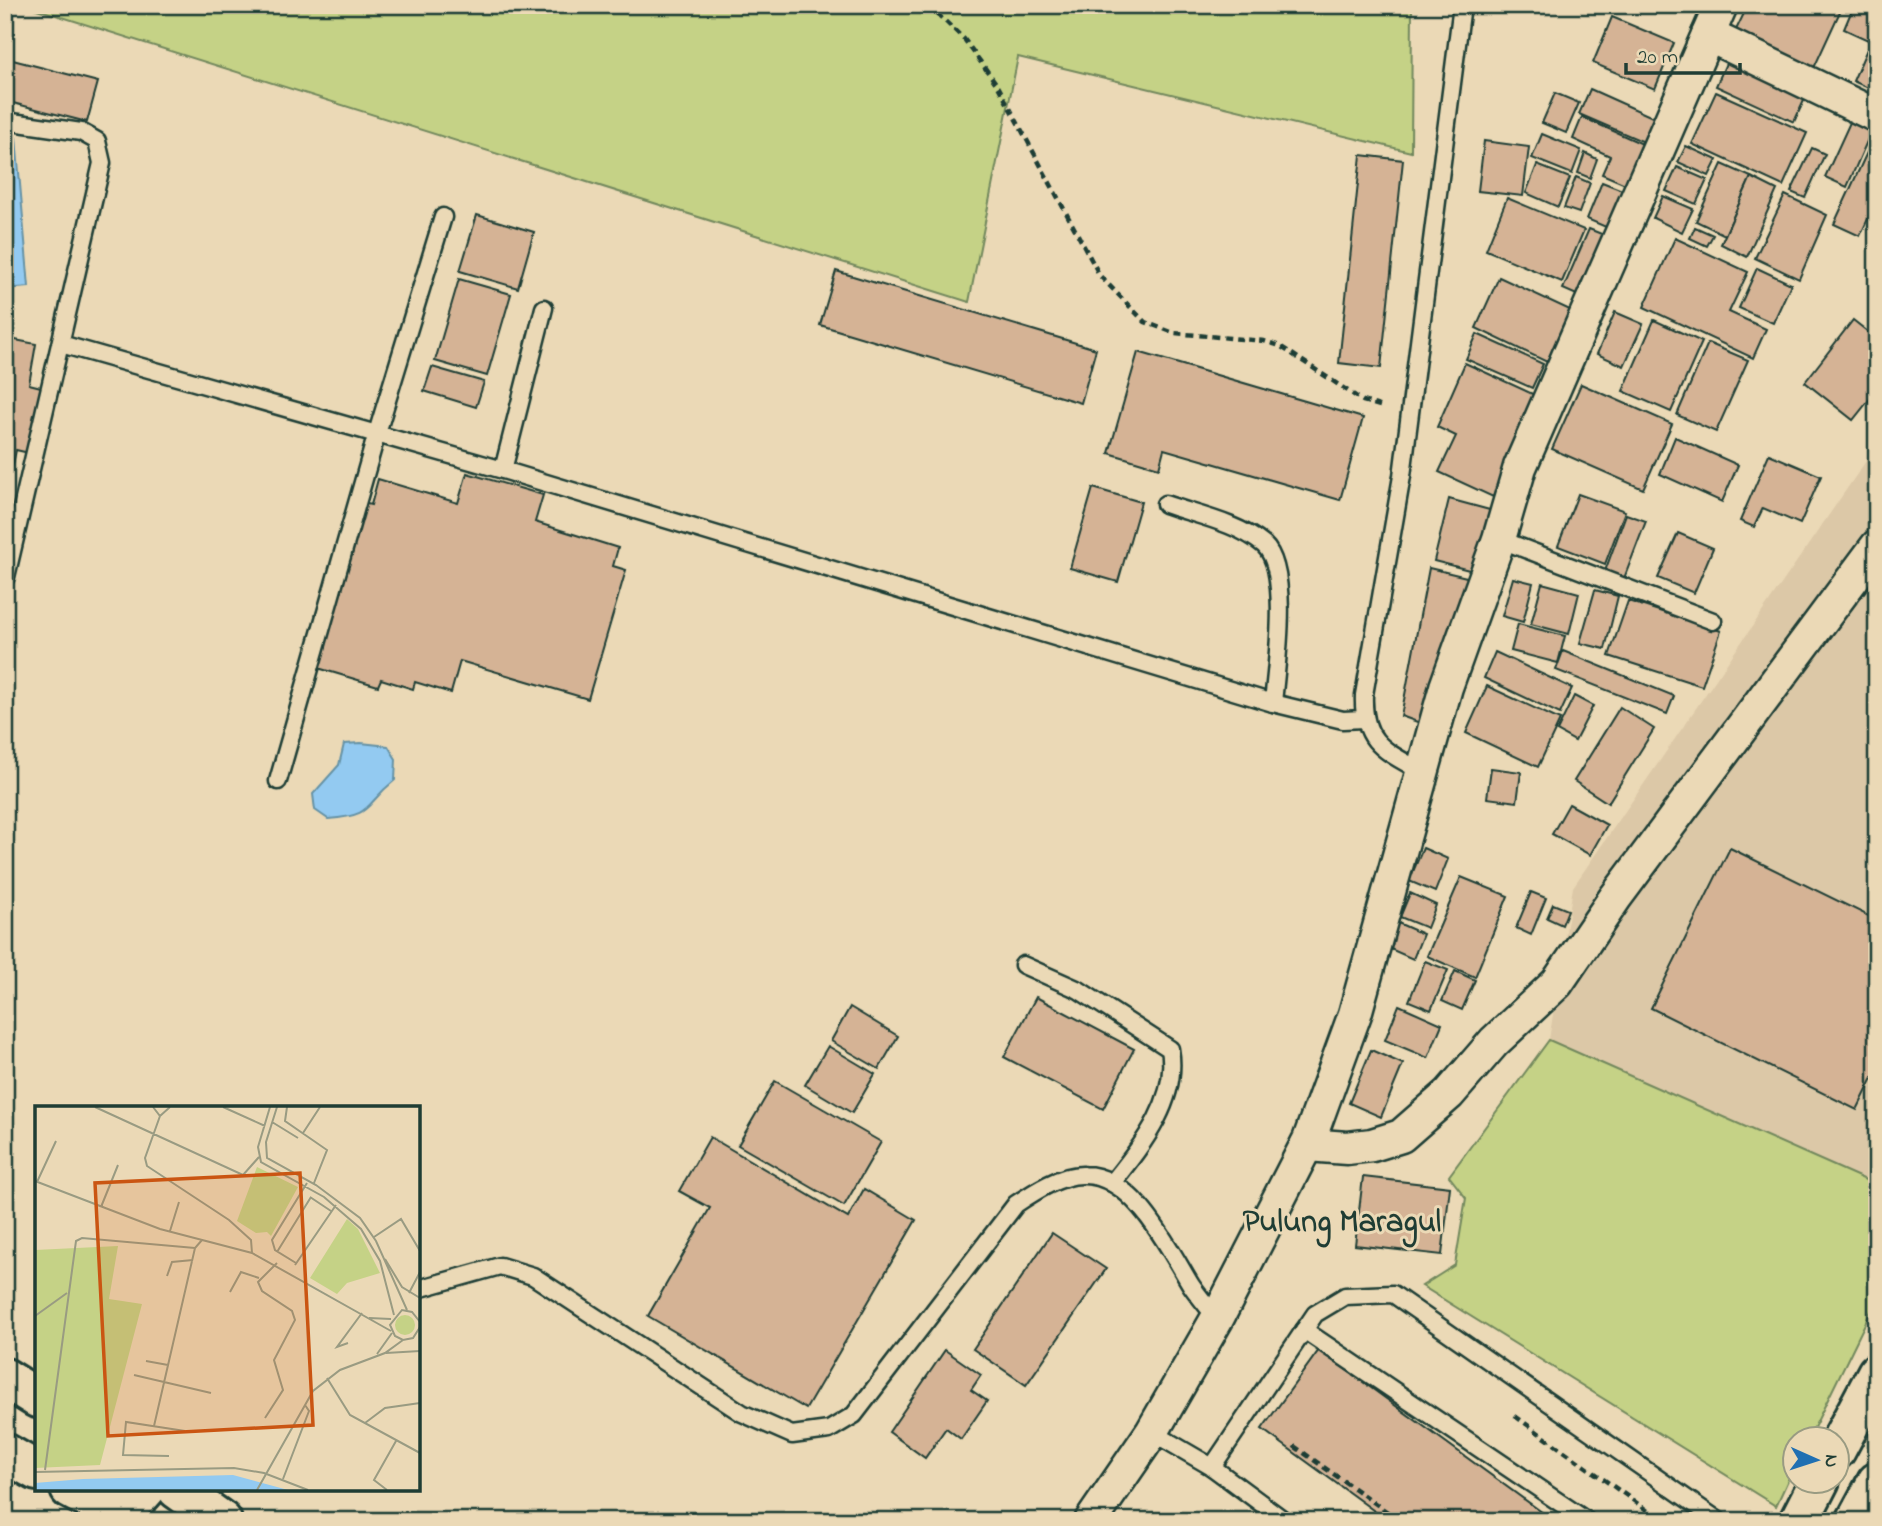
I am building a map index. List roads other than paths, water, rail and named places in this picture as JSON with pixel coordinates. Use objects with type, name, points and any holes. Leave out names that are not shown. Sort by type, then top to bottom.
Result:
[{"type":"main road","points":[[1850,1424],[1877,1373]]},
{"type":"main road","points":[[5,1378],[35,1397]]},
{"type":"main road","points":[[5,1453],[35,1470]]},
{"type":"main road","points":[[1856,1521],[1877,1482]]},
{"type":"main road","points":[[74,1491],[107,1507],[121,1507],[137,1499],[143,1491]]},
{"type":"main road","points":[[180,1491],[222,1521]]},
{"type":"main road","points":[[1800,1521],[1814,1494]]},
{"type":"street","points":[[1091,1521],[1152,1432],[1217,1320],[1307,1145],[1355,1014],[1446,687],[1499,539],[1520,467],[1721,5]]},
{"type":"street","points":[[1708,35],[1877,116]]},
{"type":"street","points":[[1307,1145],[1347,1147],[1373,1144],[1401,1136],[1449,1094],[1494,1042],[1542,1000],[1557,984],[1615,898],[1877,546]]},
{"type":"lane","points":[[1424,773],[1378,745],[1367,731],[1363,719],[1364,695],[1411,412],[1462,5]]},
{"type":"lane","points":[[5,121],[80,132],[97,141],[102,163],[6,577]]},
{"type":"lane","points":[[278,781],[377,433],[443,217]]},
{"type":"lane","points":[[503,470],[544,308]]},
{"type":"lane","points":[[61,344],[503,470],[1273,703],[1343,720],[1363,719]]},
{"type":"lane","points":[[1165,504],[1238,530],[1265,547],[1278,570],[1273,703]]},
{"type":"lane","points":[[1499,539],[1713,621]]},
{"type":"lane","points":[[1023,965],[1079,990],[1170,1049],[1173,1068],[1153,1132],[1112,1183]]},
{"type":"lane","points":[[420,1288],[500,1266],[533,1276],[742,1413],[792,1435],[829,1430],[854,1415],[1016,1204],[1043,1187],[1083,1174],[1112,1183],[1159,1227],[1193,1288],[1217,1320]]},
{"type":"lane","points":[[1212,1466],[1315,1314],[1346,1296],[1393,1294],[1719,1521]]},
{"type":"lane","points":[[1304,1330],[1587,1521]]},
{"type":"lane","points":[[1152,1432],[1212,1466],[1285,1521]]},
{"type":"water","points":[[16,138],[29,287],[5,289],[5,139]]},
{"type":"water","points":[[344,744],[388,746],[396,759],[395,780],[362,812],[328,819],[315,810],[313,794],[339,765]]},
{"type":"district","name":"Pulung Maragul","points":[[1342,1223]]}]
